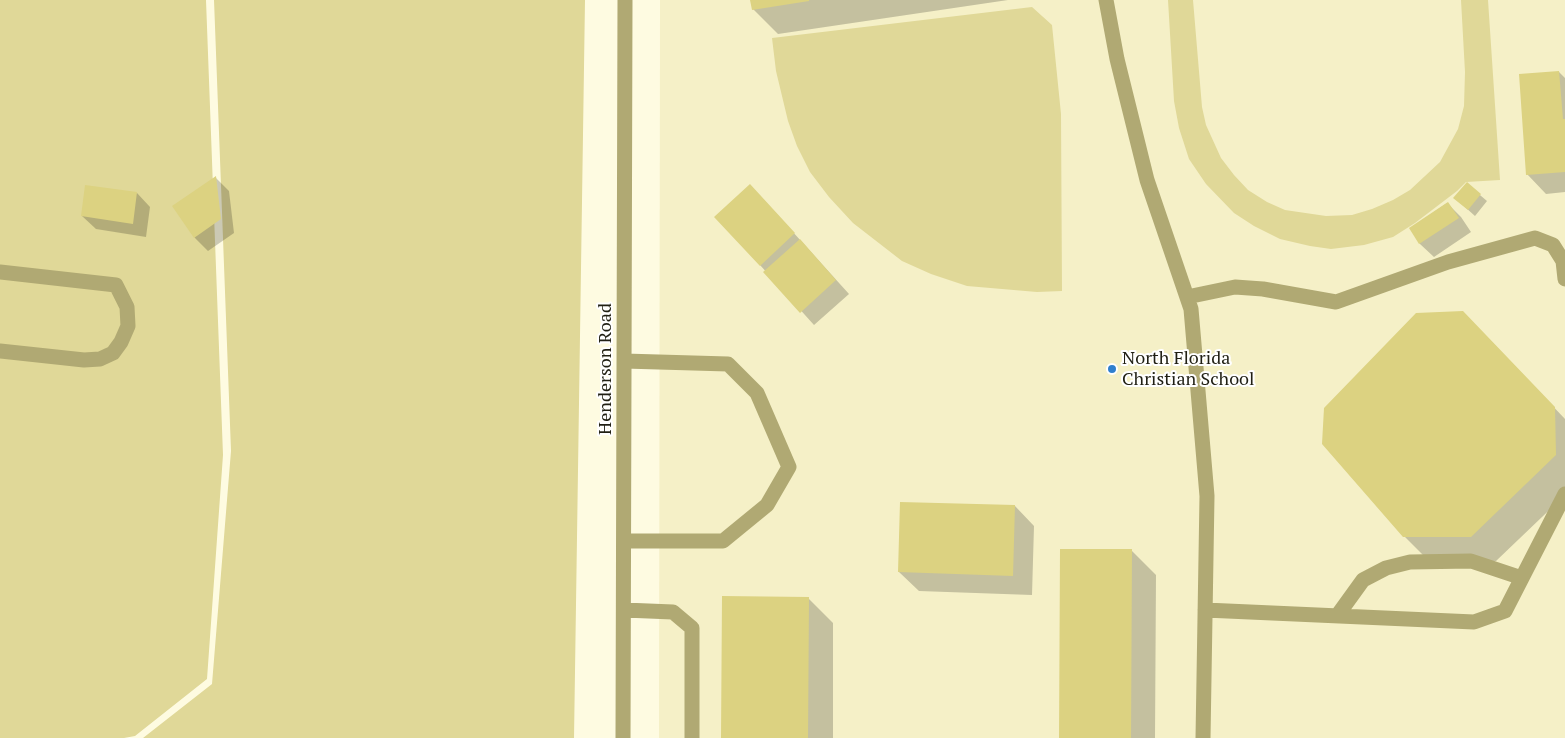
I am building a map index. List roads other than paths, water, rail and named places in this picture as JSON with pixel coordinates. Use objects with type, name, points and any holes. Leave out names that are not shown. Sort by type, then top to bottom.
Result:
[{"type":"street","name":"Henderson Road","points":[[624,738],[625,0]]},
{"type":"street","points":[[1106,0],[1117,59],[1144,170],[1191,309],[1207,496],[1203,738]]},
{"type":"street","points":[[1187,297],[1236,287],[1263,289],[1336,302],[1448,262],[1535,238],[1554,246],[1563,261],[1565,279]]},
{"type":"street","points":[[0,272],[116,286],[127,307],[128,326],[121,342],[113,352],[100,359],[84,360],[0,351]]},
{"type":"street","points":[[624,362],[728,364],[757,393],[789,467],[767,505],[723,541],[624,542]]},
{"type":"street","points":[[1205,610],[1474,622],[1505,611],[1565,494]]},
{"type":"street","points":[[1337,616],[1364,580],[1386,568],[1410,562],[1471,561],[1522,578]]},
{"type":"street","points":[[624,610],[673,612],[692,628],[692,738]]},
{"type":"place","name":"North Florida Christian School","points":[[1112,369]]}]
